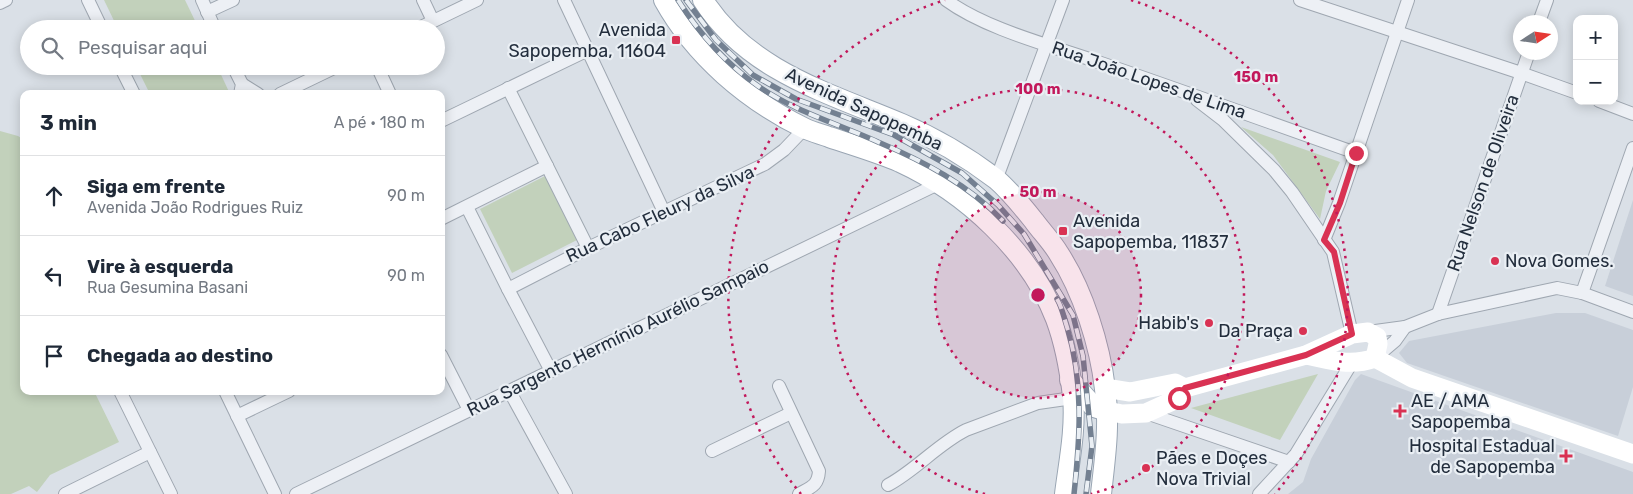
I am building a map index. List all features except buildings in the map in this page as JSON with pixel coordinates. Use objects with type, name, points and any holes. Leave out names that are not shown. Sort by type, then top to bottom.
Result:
[{"type":"main road","name":"Avenida Sapopemba","points":[[664,0],[697,47],[720,72],[759,101],[805,128],[899,162],[940,183],[975,210],[1011,245],[1040,286],[1056,318],[1062,338],[1072,389],[1072,446],[1065,494]]},
{"type":"main road","name":"Avenida Sapopemba","points":[[703,0],[725,28],[746,48],[773,67],[832,97],[903,124],[952,149],[996,180],[1018,201],[1060,254],[1084,301],[1098,350],[1105,388],[1107,446],[1102,494]]},
{"type":"main road","points":[[1072,389],[1094,407],[1107,411]]},
{"type":"street","points":[[0,3],[6,0]]},
{"type":"street","points":[[88,0],[98,20]]},
{"type":"street","points":[[202,0],[211,20]]},
{"type":"street","points":[[208,12],[233,0]]},
{"type":"street","points":[[423,0],[433,20]]},
{"type":"street","points":[[435,20],[478,0]]},
{"type":"street","points":[[564,0],[664,212]]},
{"type":"street","name":"Rua João Lopes de Lima","points":[[946,0],[994,26],[1356,153]]},
{"type":"street","points":[[996,180],[1063,0]]},
{"type":"street","points":[[1300,0],[1573,92]]},
{"type":"street","points":[[1324,240],[1340,203],[1408,0]]},
{"type":"street","points":[[1542,15],[1547,0]]},
{"type":"street","points":[[445,119],[588,50]]},
{"type":"street","name":"Rua Nelson de Oliveira","points":[[1438,314],[1526,60]]},
{"type":"street","points":[[124,75],[132,90]]},
{"type":"street","points":[[236,75],[241,89]]},
{"type":"street","points":[[288,90],[319,75]]},
{"type":"street","points":[[381,75],[388,90]]},
{"type":"street","points":[[508,88],[588,248]]},
{"type":"street","points":[[1189,93],[1223,120],[1274,170],[1292,192],[1334,252],[1360,333]]},
{"type":"street","points":[[1609,105],[1633,114]]},
{"type":"street","name":"Rua Cabo Fleury da Silva","points":[[508,289],[588,248],[765,164],[784,150],[805,128]]},
{"type":"street","points":[[1582,293],[1633,148]]},
{"type":"street","points":[[445,217],[548,166]]},
{"type":"street","name":"Rua Sargento Hermínio Aurélio Sampaio","points":[[296,494],[940,183]]},
{"type":"street","points":[[467,207],[551,371]]},
{"type":"street","points":[[1105,388],[1130,392],[1175,383],[1185,388],[1306,355],[1360,333],[1405,327],[1438,314],[1547,289],[1564,289],[1582,293],[1633,312]]},
{"type":"street","points":[[1306,355],[1351,364],[1363,362],[1375,358],[1394,341],[1405,327]]},
{"type":"street","points":[[1360,333],[1377,337],[1378,344],[1375,358]]},
{"type":"street","points":[[1375,358],[1412,378],[1633,454]]},
{"type":"street","points":[[445,363],[469,410]]},
{"type":"street","points":[[1259,494],[1296,454],[1351,364]]},
{"type":"street","points":[[779,386],[819,471],[818,480],[813,487],[798,494]]},
{"type":"street","points":[[1146,413],[1179,398],[1185,388]]},
{"type":"street","points":[[888,485],[912,471],[958,434],[1072,389]]},
{"type":"street","points":[[510,392],[566,494]]},
{"type":"street","points":[[122,395],[171,494]]},
{"type":"street","points":[[227,395],[275,494]]},
{"type":"street","points":[[237,416],[281,395]]},
{"type":"street","points":[[1107,411],[1122,414],[1146,413],[1289,462]]},
{"type":"street","points":[[712,451],[791,413]]},
{"type":"street","points":[[65,494],[150,452]]},
{"type":"shaded area","points":[[1633,200],[1633,296],[1605,286]]},
{"type":"shaded area","points":[[1556,313],[1585,313],[1633,330],[1633,387],[1618,436],[1407,363],[1399,353],[1409,341]]},
{"type":"shaded area","name":"AE / AMA Sapopemba","points":[[1361,374],[1633,472],[1633,494],[1288,494],[1303,482],[1311,459],[1355,380]]},
{"type":"green space","points":[[104,0],[185,0],[195,20],[114,20]]},
{"type":"green space","points":[[140,75],[221,75],[228,90],[148,90]]},
{"type":"green space","points":[[1241,127],[1340,162],[1326,191],[1320,219],[1273,155]]},
{"type":"green space","points":[[0,131],[20,137],[20,395],[96,395],[119,442],[50,475],[37,492],[29,486],[11,494],[0,494]]},
{"type":"green space","points":[[545,176],[577,240],[512,273],[480,209]]},
{"type":"green space","points":[[1318,374],[1280,440],[1191,408]]},
{"type":"railway","points":[[678,0],[714,47],[735,68],[758,86],[786,103],[895,149],[945,175],[975,196],[1003,221]]},
{"type":"railway","points":[[686,0],[716,40],[753,75],[796,99],[894,135],[962,173],[998,205],[1024,234],[1073,315],[1083,356],[1092,446],[1086,494]]},
{"type":"railway","points":[[1057,299],[1063,313],[1072,348],[1078,389],[1079,431],[1074,494]]},
{"type":"place","name":"Avenida Sapopemba, 11604","points":[[676,40]]},
{"type":"place","name":"Avenida Sapopemba, 11837","points":[[1063,231]]},
{"type":"place","name":"Nova Gomes.","points":[[1495,261]]},
{"type":"place","name":"Habib's","points":[[1209,323]]},
{"type":"place","name":"Da Praça","points":[[1303,331]]},
{"type":"place","name":"AE / AMA Sapopemba","points":[[1400,411]]},
{"type":"place","name":"Hospital Estadual de Sapopemba","points":[[1566,456]]},
{"type":"place","name":"Pães e Doçes Nova Trivial","points":[[1146,468]]},
{"type":"route","points":[[1179,398],[1185,388],[1306,355],[1352,334],[1334,252],[1324,240],[1340,203],[1356,153]]}]
